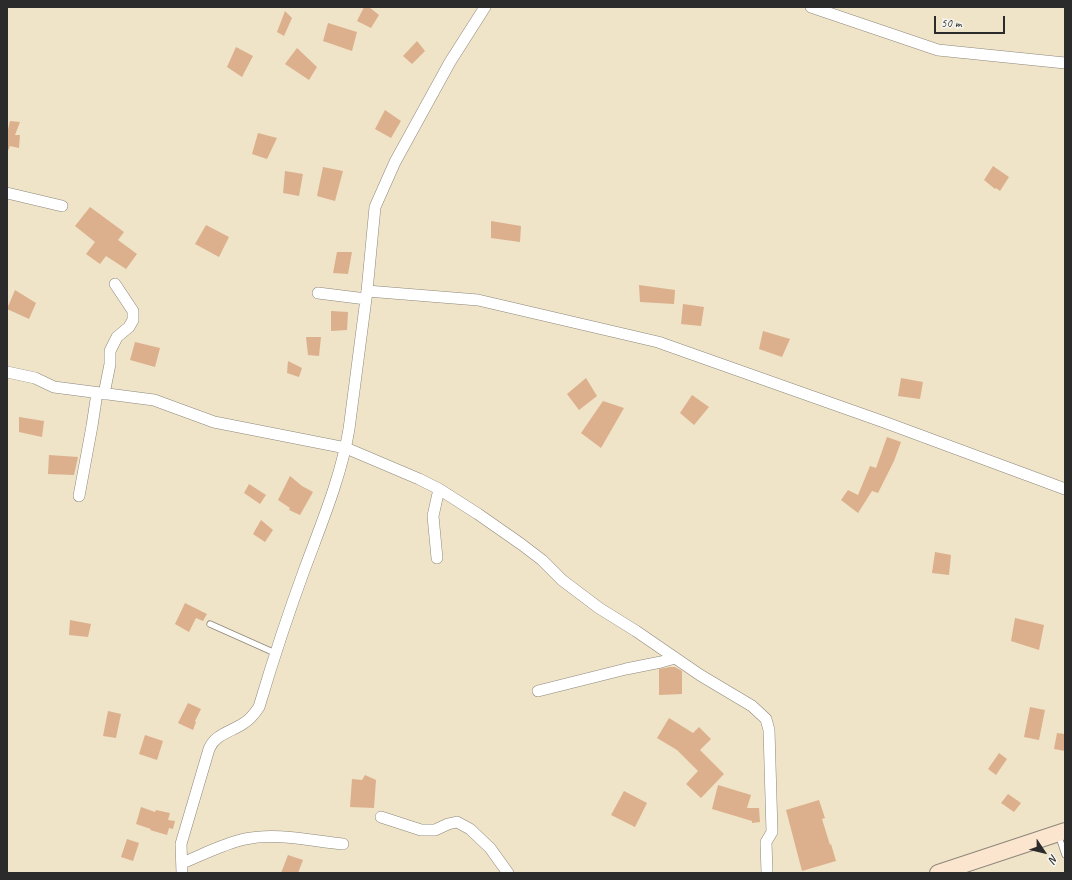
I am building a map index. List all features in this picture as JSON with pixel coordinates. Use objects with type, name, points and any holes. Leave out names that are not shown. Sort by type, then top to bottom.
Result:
[{"type":"main road","points":[[938,873],[1061,832]]},
{"type":"street","points":[[343,844],[289,837],[245,839],[182,868],[181,844],[199,779],[212,742],[218,737],[245,723],[253,716],[259,707],[275,653],[338,479],[346,448],[366,295],[375,206],[398,155],[450,62],[484,7]]},
{"type":"street","points":[[811,7],[938,50],[1065,63]]},
{"type":"street","points":[[7,193],[62,206]]},
{"type":"street","points":[[78,496],[100,393],[110,364],[110,351],[117,337],[130,327],[133,320],[133,311],[115,284]]},
{"type":"street","points":[[318,293],[478,300],[658,342],[884,422],[1065,489]]},
{"type":"street","points":[[7,372],[34,378],[54,387],[154,400],[214,422],[346,448],[439,489],[521,544],[542,560],[579,594],[700,675],[752,706],[766,719],[769,730],[772,829],[772,834],[766,842],[767,873]]},
{"type":"street","points":[[437,558],[433,516],[439,489]]},
{"type":"street","points":[[538,691],[675,658]]},
{"type":"street","points":[[381,817],[421,830],[435,830],[457,822],[470,829],[490,848],[508,873]]},
{"type":"lane","points":[[210,624],[275,653]]},
{"type":"lane","points":[[1061,832],[1065,855]]},
{"type":"building","points":[[364,7],[369,7],[379,15],[371,28],[357,21]]},
{"type":"building","points":[[285,11],[292,18],[284,36],[277,32]]},
{"type":"building","points":[[328,23],[357,32],[352,51],[323,41]]},
{"type":"building","points":[[417,41],[425,51],[412,64],[403,56]]},
{"type":"building","points":[[236,47],[253,56],[242,77],[227,67]]},
{"type":"building","points":[[297,48],[317,67],[309,80],[285,64]]},
{"type":"building","points":[[385,110],[401,121],[391,138],[375,129]]},
{"type":"building","points":[[10,121],[20,122],[15,135],[20,135],[19,148],[10,146],[7,153],[7,134]]},
{"type":"building","points":[[258,133],[277,138],[267,159],[252,154]]},
{"type":"building","points":[[993,166],[1009,177],[1000,191],[984,180]]},
{"type":"building","points":[[323,167],[343,171],[335,201],[317,196]]},
{"type":"building","points":[[285,171],[303,174],[299,196],[283,193]]},
{"type":"building","points":[[90,207],[124,232],[118,240],[137,254],[126,269],[106,256],[100,264],[86,254],[95,242],[75,226]]},
{"type":"building","points":[[491,221],[521,226],[520,242],[491,238]]},
{"type":"building","points":[[206,225],[229,237],[219,257],[195,244]]},
{"type":"building","points":[[337,252],[352,252],[348,274],[333,273]]},
{"type":"building","points":[[639,285],[675,290],[674,304],[640,302]]},
{"type":"building","points":[[15,290],[36,303],[29,319],[7,309]]},
{"type":"building","points":[[683,304],[704,307],[701,326],[681,324]]},
{"type":"building","points":[[331,311],[348,312],[347,330],[331,331]]},
{"type":"building","points":[[763,331],[790,339],[782,357],[759,349]]},
{"type":"building","points":[[306,337],[321,337],[319,356],[308,355]]},
{"type":"building","points":[[135,342],[160,348],[155,367],[130,360]]},
{"type":"building","points":[[288,361],[302,368],[299,377],[287,373]]},
{"type":"building","points":[[586,378],[597,396],[579,410],[567,394]]},
{"type":"building","points":[[901,378],[923,382],[920,399],[898,396]]},
{"type":"building","points":[[692,395],[709,407],[694,425],[680,413]]},
{"type":"building","points":[[603,401],[624,408],[601,448],[581,433]]},
{"type":"building","points":[[19,417],[44,421],[42,437],[19,432]]},
{"type":"building","points":[[887,437],[901,442],[894,461],[878,493],[872,491],[858,513],[841,500],[848,490],[858,495],[870,466],[876,468]]},
{"type":"building","points":[[49,455],[78,457],[74,475],[48,474]]},
{"type":"building","points":[[290,476],[302,486],[313,492],[300,515],[289,510],[290,508],[278,500]]},
{"type":"building","points":[[249,484],[266,495],[260,504],[244,493]]},
{"type":"building","points":[[261,520],[273,530],[265,542],[253,534]]},
{"type":"building","points":[[935,552],[951,555],[949,575],[932,573]]},
{"type":"building","points":[[185,603],[207,614],[203,621],[196,618],[189,632],[175,624]]},
{"type":"building","points":[[1015,618],[1044,625],[1039,650],[1011,641]]},
{"type":"building","points":[[70,620],[91,624],[88,637],[69,635]]},
{"type":"building","points":[[675,667],[682,671],[682,694],[659,695],[659,669]]},
{"type":"building","points":[[188,703],[201,709],[195,721],[193,730],[178,723]]},
{"type":"building","points":[[1030,707],[1045,710],[1039,740],[1024,737]]},
{"type":"building","points":[[108,711],[121,714],[116,738],[103,736]]},
{"type":"building","points":[[669,718],[693,733],[699,727],[711,739],[700,750],[724,774],[701,798],[686,784],[698,771],[677,750],[657,738]]},
{"type":"building","points":[[1057,733],[1065,734],[1065,751],[1054,749]]},
{"type":"building","points":[[145,735],[163,741],[157,760],[139,754]]},
{"type":"building","points":[[999,753],[1007,759],[996,775],[988,769]]},
{"type":"building","points":[[365,775],[376,780],[374,808],[350,807],[352,779],[362,780]]},
{"type":"building","points":[[718,785],[751,795],[747,808],[759,808],[760,822],[752,823],[752,821],[712,809]]},
{"type":"building","points":[[624,791],[647,803],[635,827],[611,815]]},
{"type":"building","points":[[1008,794],[1021,803],[1014,812],[1001,803]]},
{"type":"building","points":[[819,800],[825,818],[822,819],[836,861],[802,871],[786,810]]},
{"type":"building","points":[[141,807],[155,812],[156,810],[170,813],[168,820],[175,821],[173,829],[169,828],[167,835],[136,824]]},
{"type":"building","points":[[127,839],[139,843],[133,861],[121,857]]},
{"type":"building","points":[[288,855],[303,860],[298,873],[281,873]]}]
